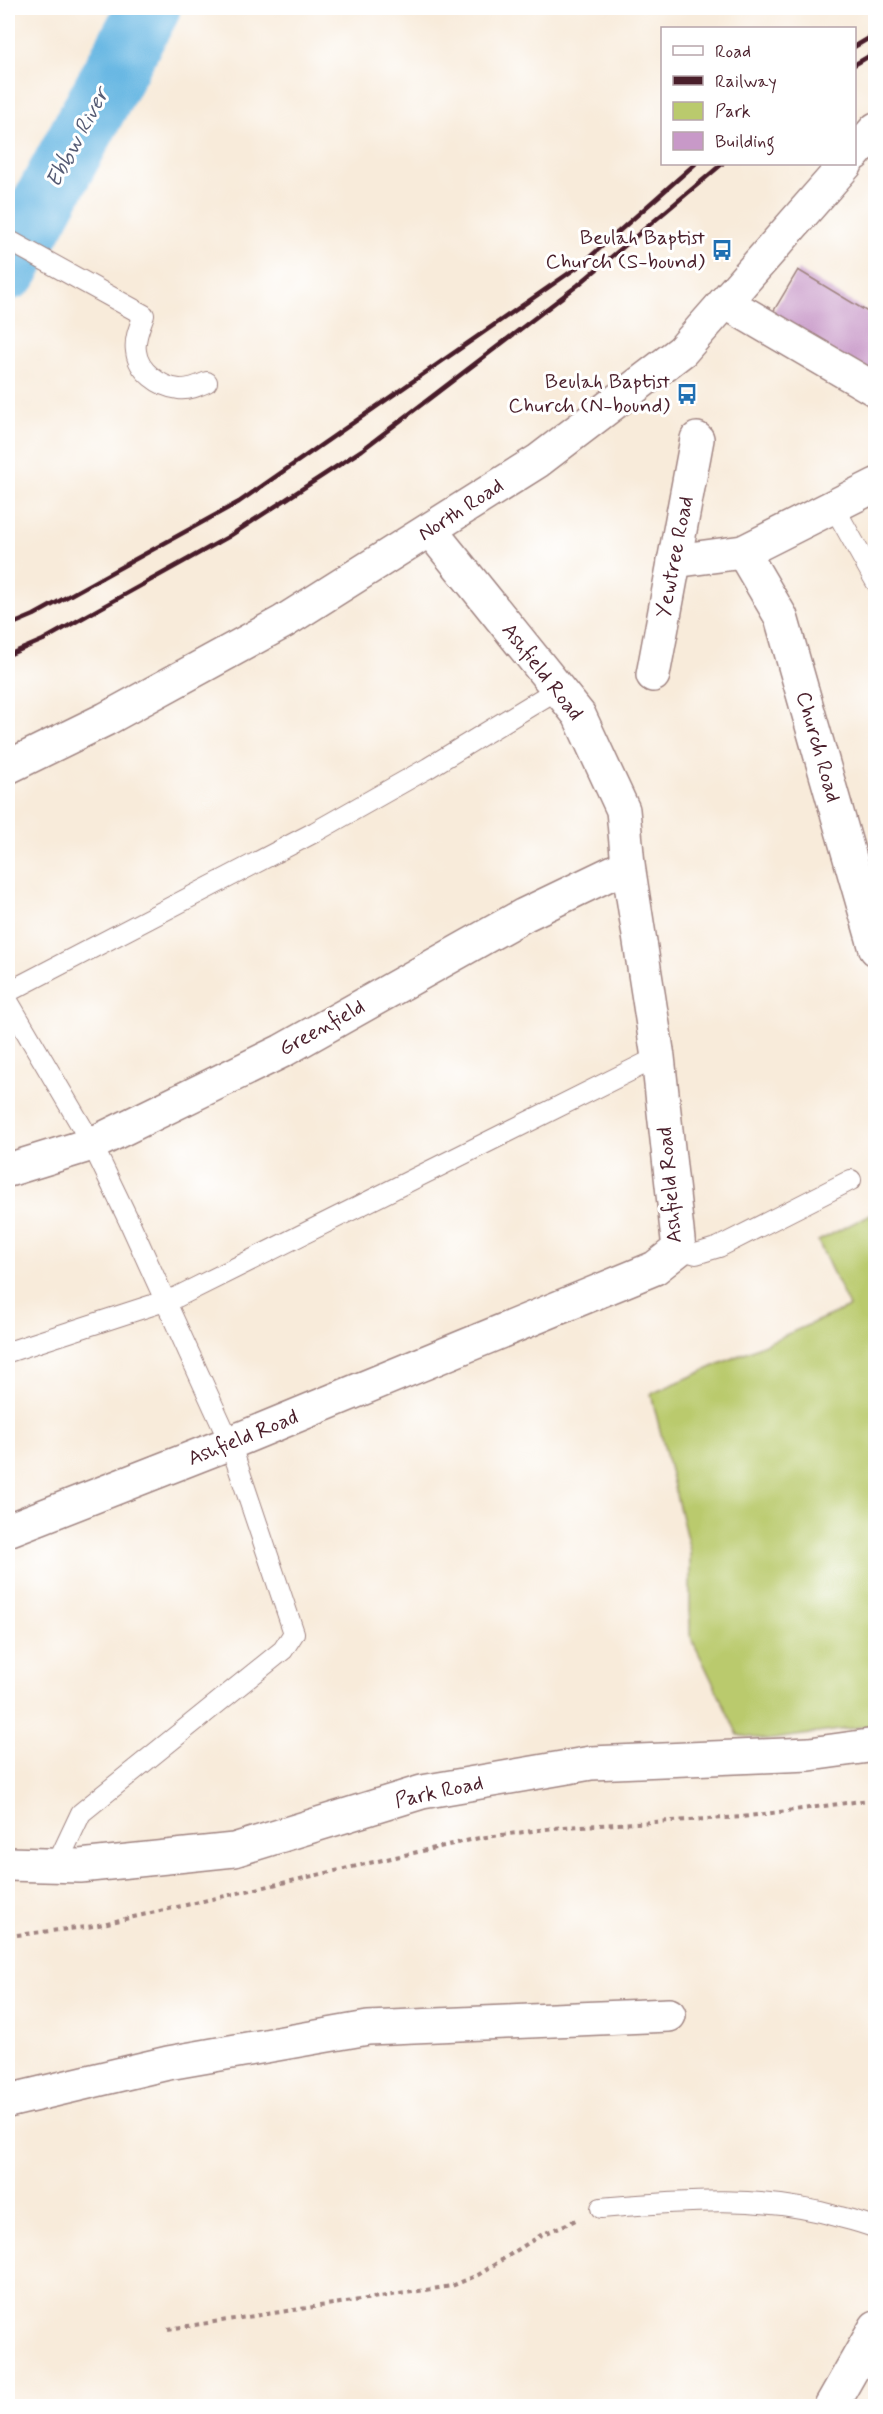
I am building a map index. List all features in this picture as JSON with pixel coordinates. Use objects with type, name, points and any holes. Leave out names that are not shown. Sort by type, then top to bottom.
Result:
[{"type":"street","points":[[856,153],[876,129]]},
{"type":"street","name":"North Road","points":[[8,767],[106,719],[283,622],[538,461],[682,351],[845,165]]},
{"type":"street","points":[[725,302],[876,390]]},
{"type":"street","name":"Yewtree Road","points":[[653,675],[697,439]]},
{"type":"street","points":[[674,561],[743,552],[876,485]]},
{"type":"street","name":"Ashfield Road","points":[[8,1530],[230,1443],[655,1268],[679,1249],[658,1057],[628,864],[623,810],[579,715],[430,531]]},
{"type":"street","name":"Church Road","points":[[743,552],[781,617],[876,949]]},
{"type":"street","name":"Greenfield","points":[[8,1170],[92,1144],[282,1051],[524,915],[628,864]]},
{"type":"street","name":"Park Road","points":[[8,1864],[80,1866],[234,1850],[422,1792],[591,1763],[810,1754],[876,1745]]},
{"type":"street","points":[[8,2100],[168,2062],[368,2028],[669,2015]]},
{"type":"street","points":[[831,2406],[876,2327]]},
{"type":"lane","points":[[8,240],[144,315],[136,337],[136,353],[142,366],[152,378],[179,389],[207,382]]},
{"type":"lane","points":[[834,507],[876,582]]},
{"type":"lane","points":[[8,992],[315,832],[428,768],[558,689]]},
{"type":"lane","points":[[8,1001],[92,1144],[230,1443],[294,1633],[283,1650],[81,1813],[56,1866]]},
{"type":"lane","points":[[8,1352],[165,1301],[658,1057]]},
{"type":"lane","points":[[679,1249],[696,1254],[719,1247],[851,1180]]},
{"type":"lane","points":[[601,2208],[679,2202],[766,2202],[815,2210],[876,2228]]},
{"type":"path","points":[[8,1936],[94,1926],[479,1839],[562,1827],[742,1817],[876,1799]]},
{"type":"path","points":[[168,2329],[452,2286],[478,2275],[541,2235],[601,2208]]},
{"type":"green space","points":[[875,1212],[875,1725],[767,1740],[738,1735],[690,1635],[690,1551],[651,1394],[849,1307],[818,1241]]},
{"type":"building","points":[[798,270],[876,317],[876,380],[770,317]]},
{"type":"waterway","name":"Ebbw River","points":[[8,269],[149,8]]},
{"type":"railway","points":[[856,46],[876,34]]},
{"type":"railway","points":[[856,64],[876,52]]},
{"type":"railway","points":[[8,626],[34,615],[239,502],[582,264],[694,165]]},
{"type":"railway","points":[[8,655],[43,640],[228,537],[362,450],[578,285],[721,165]]},
{"type":"place","name":"Beulah Baptist Church (S-bound)","points":[[722,250]]},
{"type":"place","name":"Beulah Baptist Church (N-bound)","points":[[687,394]]}]
